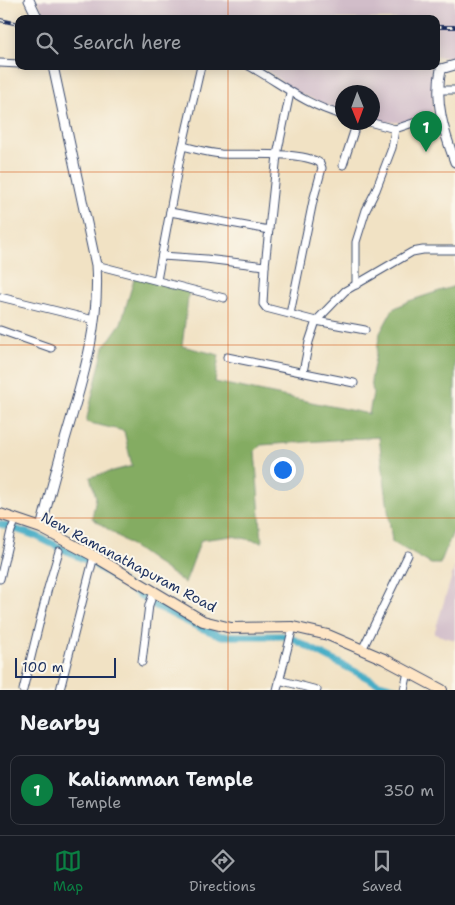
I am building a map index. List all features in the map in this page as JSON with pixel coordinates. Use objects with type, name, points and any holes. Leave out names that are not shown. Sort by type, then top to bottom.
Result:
[{"type":"main road","name":"New Ramanathapuram Road","points":[[0,514],[14,525],[41,528],[152,599],[203,621],[231,628],[328,636],[362,650],[442,690]]},
{"type":"street","points":[[29,0],[36,15]]},
{"type":"street","points":[[0,63],[15,64]]},
{"type":"street","points":[[455,65],[441,69],[439,90],[441,119],[455,162]]},
{"type":"street","points":[[41,528],[85,372],[94,320],[97,282],[96,265],[54,70]]},
{"type":"street","points":[[157,280],[200,70]]},
{"type":"street","points":[[256,70],[290,93],[335,113]]},
{"type":"street","points":[[439,90],[455,90]]},
{"type":"street","points":[[290,93],[277,155],[265,266],[263,304],[266,308],[316,321],[365,330]]},
{"type":"street","points":[[380,125],[396,129],[416,122],[441,119]]},
{"type":"street","points":[[356,285],[356,242],[366,210],[392,148],[396,129]]},
{"type":"street","points":[[343,165],[354,130]]},
{"type":"street","points":[[444,131],[455,133]]},
{"type":"street","points":[[183,146],[218,154],[277,155],[314,159],[320,163],[322,168],[313,201],[290,314]]},
{"type":"street","points":[[170,212],[270,230]]},
{"type":"street","points":[[303,372],[309,342],[316,321],[345,292],[412,252],[455,250]]},
{"type":"street","points":[[162,256],[265,266]]},
{"type":"street","points":[[96,265],[224,298]]},
{"type":"street","points":[[0,297],[94,320]]},
{"type":"street","points":[[0,330],[51,348]]},
{"type":"street","points":[[228,357],[354,383]]},
{"type":"street","points":[[0,579],[14,525]]},
{"type":"street","points":[[24,690],[48,588],[59,551]]},
{"type":"street","points":[[362,650],[408,555]]},
{"type":"street","points":[[60,690],[92,562]]},
{"type":"street","points":[[142,662],[152,599]]},
{"type":"street","points":[[277,690],[291,634]]},
{"type":"street","points":[[404,689],[408,672]]},
{"type":"street","points":[[279,680],[317,690]]},
{"type":"shaded area","points":[[37,0],[455,0],[455,57],[440,57],[440,15],[45,15]]},
{"type":"shaded area","points":[[266,70],[431,70],[433,113],[402,122],[380,121],[380,85],[335,85],[335,108],[293,90]]},
{"type":"shaded area","points":[[455,566],[455,640],[434,634]]},
{"type":"green space","points":[[135,276],[189,290],[182,346],[219,355],[215,382],[369,414],[373,393],[371,380],[380,333],[393,309],[409,301],[455,286],[455,527],[440,564],[431,564],[392,542],[379,437],[261,445],[255,451],[262,542],[232,536],[201,540],[185,583],[92,518],[96,497],[90,477],[132,466],[124,431],[86,422],[104,347],[121,323]]},
{"type":"waterway","points":[[0,524],[36,536],[94,564],[156,606],[198,627],[222,636],[283,636],[293,639],[379,684],[401,690]]},
{"type":"railway","points":[[0,20],[15,23]]},
{"type":"railway","points":[[440,27],[455,27]]},
{"type":"place","name":"Kaliamman Temple","points":[[426,152]]}]
